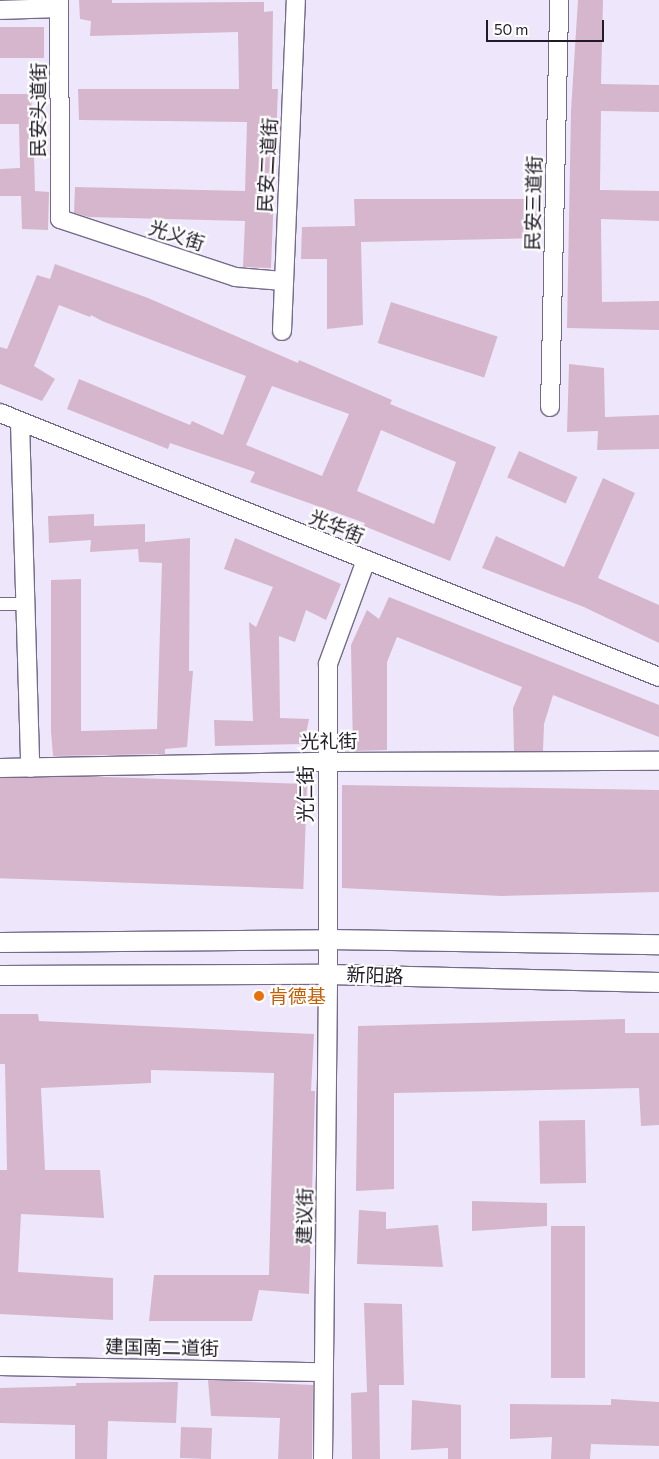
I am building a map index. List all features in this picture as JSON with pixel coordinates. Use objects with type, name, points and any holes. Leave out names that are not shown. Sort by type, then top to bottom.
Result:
[{"type":"main road","name":"新阳路","points":[[0,942],[328,939],[659,944]]},
{"type":"main road","name":"新阳路","points":[[0,975],[328,974],[659,982]]},
{"type":"street","name":"民安二道街","points":[[282,331],[296,0]]},
{"type":"street","name":"民安三道街","points":[[550,407],[559,0]]},
{"type":"street","points":[[0,10],[60,4]]},
{"type":"street","name":"民安头道街","points":[[60,4],[60,219]]},
{"type":"street","name":"光义街","points":[[60,219],[235,276],[283,281]]},
{"type":"street","name":"光华街","points":[[0,413],[659,677]]},
{"type":"street","points":[[20,422],[30,768]]},
{"type":"street","name":"光仁街","points":[[328,974],[326,762],[328,664],[366,560]]},
{"type":"street","points":[[0,604],[25,604]]},
{"type":"street","name":"光礼街","points":[[0,768],[326,762],[659,761]]},
{"type":"street","name":"建议街","points":[[323,1459],[328,974]]},
{"type":"street","name":"建国南二道街","points":[[0,1366],[323,1372]]},
{"type":"building","points":[[79,0],[112,0],[112,3],[264,2],[264,12],[273,11],[272,89],[278,89],[271,268],[243,267],[245,221],[89,217],[74,213],[75,187],[245,191],[247,122],[79,120],[78,89],[239,89],[238,32],[90,36],[91,21],[80,19]]},
{"type":"building","points":[[578,0],[603,0],[601,84],[659,85],[659,112],[601,111],[600,190],[659,191],[659,221],[601,219],[602,302],[659,301],[659,330],[567,328],[571,111]]},
{"type":"building","points":[[0,27],[44,27],[44,58],[0,58]]},
{"type":"building","points":[[0,94],[32,94],[31,115],[46,117],[45,155],[34,155],[35,191],[49,192],[48,230],[22,229],[21,196],[0,196],[0,169],[20,168],[19,124],[0,124]]},
{"type":"building","points":[[354,199],[542,199],[541,238],[361,242],[363,325],[327,329],[327,259],[301,259],[302,227],[355,226]]},
{"type":"building","points":[[55,264],[148,298],[298,363],[299,360],[392,400],[390,404],[496,447],[450,561],[364,526],[365,523],[250,482],[255,472],[170,443],[168,449],[67,409],[79,379],[190,425],[192,421],[223,435],[246,376],[102,321],[91,315],[90,317],[59,305],[34,366],[55,379],[42,401],[0,384],[0,347],[7,349],[37,275],[50,279]],"holes":[[[272,386],[349,414],[322,476],[246,445]],[[381,430],[456,462],[434,524],[357,491]]]},
{"type":"building","points":[[391,302],[498,337],[484,378],[378,343]]},
{"type":"building","points":[[569,364],[604,368],[605,417],[659,415],[659,449],[597,450],[598,431],[567,432]]},
{"type":"building","points":[[519,451],[577,477],[566,504],[507,477]]},
{"type":"building","points":[[603,478],[635,493],[598,578],[659,605],[659,643],[584,607],[482,568],[496,536],[564,567]]},
{"type":"building","points":[[94,514],[94,526],[145,524],[145,542],[190,538],[189,671],[193,671],[187,747],[165,749],[165,754],[53,756],[51,731],[51,580],[81,579],[81,731],[157,729],[162,563],[139,562],[138,549],[90,552],[91,540],[49,543],[48,516]]},
{"type":"building","points":[[235,538],[341,584],[326,620],[306,610],[295,642],[279,636],[280,718],[309,719],[304,744],[215,746],[214,720],[253,721],[249,622],[256,627],[273,587],[224,569]]},
{"type":"building","points":[[389,597],[659,705],[659,737],[553,695],[544,724],[543,751],[514,751],[513,708],[522,687],[397,637],[387,662],[387,750],[353,751],[351,645],[367,610],[379,619]]},
{"type":"building","points":[[0,773],[307,784],[303,889],[0,878]]},
{"type":"building","points":[[342,785],[659,790],[659,892],[501,896],[342,888]]},
{"type":"building","points":[[0,1014],[38,1014],[39,1021],[314,1034],[311,1091],[315,1091],[309,1294],[259,1290],[252,1321],[149,1321],[154,1275],[269,1275],[274,1073],[151,1070],[151,1083],[41,1088],[45,1170],[100,1170],[104,1218],[21,1214],[18,1272],[113,1278],[113,1320],[0,1314],[0,1170],[7,1170],[5,1064],[0,1064]]},
{"type":"building","points":[[625,1019],[625,1033],[659,1033],[659,1125],[641,1126],[639,1088],[394,1093],[394,1189],[356,1191],[358,1026]]},
{"type":"building","points":[[585,1120],[586,1183],[540,1184],[539,1121]]},
{"type":"building","points":[[472,1201],[547,1203],[547,1226],[472,1231]]},
{"type":"building","points":[[359,1210],[386,1212],[386,1229],[438,1225],[443,1267],[357,1264]]},
{"type":"building","points":[[551,1226],[585,1226],[585,1378],[551,1378]]},
{"type":"building","points":[[364,1303],[402,1304],[404,1385],[379,1385],[380,1459],[352,1459],[351,1393],[367,1392]]},
{"type":"building","points":[[208,1380],[313,1385],[312,1459],[278,1459],[280,1418],[211,1416]]},
{"type":"building","points":[[178,1382],[176,1423],[108,1421],[107,1459],[75,1459],[75,1425],[0,1423],[0,1388],[76,1386],[76,1383]]},
{"type":"building","points":[[611,1399],[659,1402],[659,1446],[591,1444],[590,1459],[551,1459],[552,1437],[510,1439],[510,1404],[611,1405]]},
{"type":"building","points":[[412,1400],[461,1405],[461,1459],[448,1459],[448,1448],[411,1450]]},
{"type":"building","points":[[181,1427],[212,1428],[211,1459],[180,1458]]},
{"type":"place","name":"肯德基","points":[[259,996]]}]
